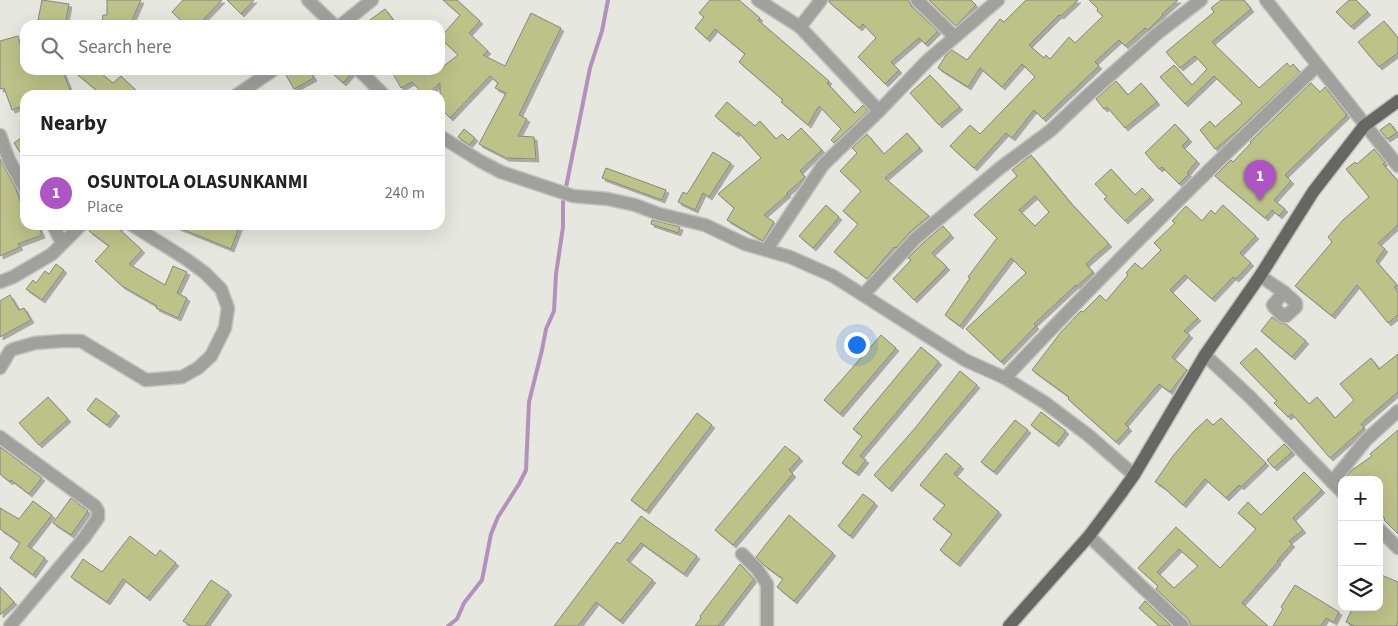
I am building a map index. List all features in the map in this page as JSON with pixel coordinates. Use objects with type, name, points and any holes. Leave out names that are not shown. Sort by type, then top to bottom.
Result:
[{"type":"main road","points":[[1009,626],[1089,536],[1134,475],[1205,355],[1260,276],[1313,192],[1364,126],[1398,101]]},
{"type":"street","points":[[308,0],[329,20]]},
{"type":"street","points":[[347,20],[372,0]]},
{"type":"street","points":[[758,0],[800,27],[879,112]]},
{"type":"street","points":[[800,27],[821,0]]},
{"type":"street","points":[[917,0],[954,36]]},
{"type":"street","points":[[767,249],[823,165],[879,112],[928,60],[998,0]]},
{"type":"street","points":[[864,294],[916,238],[1000,168],[1050,131],[1159,32],[1201,0]]},
{"type":"street","points":[[1266,0],[1364,126],[1398,166]]},
{"type":"street","points":[[1006,378],[1059,321],[1183,195],[1317,66]]},
{"type":"street","points":[[244,90],[266,75]]},
{"type":"street","points":[[363,75],[379,90]]},
{"type":"street","points":[[0,135],[9,160],[20,180]]},
{"type":"street","points":[[445,139],[480,162],[501,172],[573,196],[608,199],[705,225],[744,244],[790,257],[833,276],[965,360],[1006,378],[1044,402],[1088,435],[1134,475]]},
{"type":"street","points":[[55,230],[62,243]]},
{"type":"street","points":[[0,282],[13,277],[52,254],[76,230]]},
{"type":"street","points":[[0,368],[10,351],[14,349],[36,343],[62,340],[81,341],[146,380],[182,377],[198,368],[212,356],[225,328],[228,308],[221,289],[205,273],[186,259],[140,230]]},
{"type":"street","points":[[1260,276],[1284,292]]},
{"type":"street","points":[[1205,355],[1251,398],[1338,488]]},
{"type":"street","points":[[1332,482],[1366,440],[1398,411]]},
{"type":"street","points":[[0,437],[95,506],[98,514],[98,518],[84,538],[10,626]]},
{"type":"street","points":[[1383,533],[1398,548]]},
{"type":"street","points":[[1089,536],[1183,626]]},
{"type":"street","points":[[742,554],[757,568],[767,584],[767,626]]},
{"type":"building","points":[[42,0],[69,4],[66,20],[38,20]]},
{"type":"building","points":[[107,0],[141,0],[132,20],[102,20],[103,15],[107,15]]},
{"type":"building","points":[[183,0],[222,0],[203,20],[181,20],[172,12]]},
{"type":"building","points":[[227,0],[254,0],[241,14]]},
{"type":"building","points":[[443,0],[457,0],[480,21],[469,33],[488,51],[483,55],[505,66],[531,13],[561,28],[519,115],[527,119],[518,136],[534,137],[536,159],[506,158],[479,144],[506,93],[495,88],[498,83],[490,76],[450,118],[445,113],[445,90],[440,90],[440,83],[432,90],[419,90],[412,82],[401,88],[394,75],[445,75],[445,65],[458,55],[445,43],[445,32],[460,15]]},
{"type":"building","points":[[710,0],[739,0],[760,18],[758,20],[829,81],[827,83],[855,113],[863,105],[868,111],[834,143],[831,140],[841,129],[819,106],[808,125],[781,102],[783,100],[739,62],[745,54],[715,29],[707,39],[695,28],[704,17],[699,13]]},
{"type":"building","points":[[829,0],[909,0],[911,6],[938,31],[925,44],[919,38],[891,62],[899,70],[885,84],[858,57],[876,38],[863,24],[859,28]]},
{"type":"building","points":[[929,0],[971,0],[976,5],[956,26]]},
{"type":"building","points":[[1026,0],[1078,0],[1061,16],[1059,15],[1029,45],[1044,58],[1046,55],[1050,59],[1069,37],[1075,43],[1103,16],[1089,0],[1178,0],[1148,30],[1145,28],[1125,46],[1119,40],[1095,62],[1099,66],[1043,119],[1034,110],[1012,138],[1006,133],[974,168],[950,146],[970,125],[980,134],[1035,77],[1022,64],[1002,87],[980,68],[968,87],[938,68],[946,55],[952,50],[967,60],[1000,19],[1004,22]]},
{"type":"building","points":[[1221,0],[1244,0],[1251,9],[1212,42],[1259,88],[1287,63],[1290,67],[1293,64],[1300,72],[1215,149],[1200,130],[1210,121],[1215,127],[1242,103],[1214,76],[1185,104],[1160,77],[1174,65],[1192,85],[1207,69],[1195,56],[1180,68],[1166,52],[1214,12],[1211,8]]},
{"type":"building","points":[[1349,0],[1356,0],[1368,12],[1351,27],[1336,12]]},
{"type":"building","points":[[385,9],[393,20],[370,20]]},
{"type":"building","points":[[1384,21],[1398,38],[1398,53],[1379,67],[1358,42]]},
{"type":"building","points":[[18,36],[20,44],[20,75],[64,75],[70,90],[20,90],[20,107],[12,110],[4,88],[0,89],[0,41]]},
{"type":"building","points":[[78,75],[103,75],[113,83],[121,76],[136,90],[96,90]]},
{"type":"building","points":[[286,75],[312,75],[314,78],[294,89]]},
{"type":"building","points":[[334,75],[350,75],[343,83]]},
{"type":"building","points":[[930,75],[960,107],[939,125],[910,93]]},
{"type":"building","points":[[1116,81],[1128,95],[1141,83],[1157,102],[1125,128],[1107,107],[1104,109],[1096,99]]},
{"type":"building","points":[[1311,83],[1320,92],[1325,87],[1347,115],[1285,175],[1291,181],[1274,200],[1285,209],[1279,216],[1272,210],[1265,218],[1215,176],[1231,160],[1233,162],[1250,142]]},
{"type":"building","points":[[727,102],[755,126],[760,121],[776,139],[782,134],[788,140],[801,128],[822,150],[800,171],[805,177],[764,215],[774,222],[763,241],[727,220],[734,208],[718,194],[761,158],[738,132],[736,134],[715,116]]},
{"type":"building","points":[[1390,123],[1397,133],[1387,139],[1380,130]]},
{"type":"building","points":[[1175,124],[1189,139],[1182,146],[1197,161],[1187,173],[1189,174],[1179,184],[1162,167],[1159,169],[1145,153]]},
{"type":"building","points":[[464,129],[475,138],[469,145],[458,137]]},
{"type":"building","points":[[907,133],[920,148],[885,178],[929,216],[910,232],[896,248],[894,247],[867,279],[834,252],[858,224],[843,211],[861,191],[840,171],[857,153],[852,148],[867,134],[884,154]]},
{"type":"building","points":[[20,139],[20,152],[14,143]]},
{"type":"building","points":[[1374,149],[1385,162],[1383,164],[1398,181],[1398,225],[1378,243],[1385,249],[1376,261],[1397,285],[1394,287],[1398,292],[1398,315],[1388,323],[1357,285],[1332,316],[1295,286],[1332,242],[1328,237],[1343,220],[1369,197],[1346,169],[1355,162],[1357,164]]},
{"type":"building","points":[[713,152],[731,163],[709,197],[703,193],[695,210],[678,202],[683,192],[687,194]]},
{"type":"building","points":[[1031,155],[1070,202],[1109,244],[1086,264],[1093,272],[1034,324],[1036,326],[1001,362],[966,329],[1026,273],[1011,258],[960,326],[945,315],[970,278],[968,277],[997,238],[974,215],[1017,176],[1012,170]],"holes":[[[1035,196],[1049,212],[1035,226],[1019,210]]]},
{"type":"building","points":[[0,159],[16,189],[20,201],[20,230],[40,230],[42,235],[18,244],[20,247],[0,256]]},
{"type":"building","points":[[606,168],[666,190],[662,200],[602,178]]},
{"type":"building","points":[[1111,169],[1135,195],[1142,188],[1151,197],[1125,221],[1104,199],[1107,197],[1095,184]]},
{"type":"building","points":[[826,205],[839,217],[813,248],[799,236]]},
{"type":"building","points":[[1223,205],[1256,236],[1240,253],[1251,263],[1236,279],[1233,277],[1212,299],[1185,275],[1170,290],[1198,318],[1184,331],[1190,335],[1172,357],[1187,370],[1170,392],[1159,384],[1125,424],[1129,428],[1116,442],[1068,399],[1069,397],[1032,370],[1061,332],[1081,311],[1083,312],[1100,295],[1106,301],[1128,275],[1126,273],[1135,263],[1142,269],[1161,250],[1154,243],[1175,223],[1172,221],[1186,206],[1202,221],[1211,210],[1215,214]]},
{"type":"building","points":[[652,220],[680,227],[678,233],[651,224]]},
{"type":"building","points":[[943,226],[951,235],[932,253],[947,267],[914,300],[893,279],[911,260],[908,258]]},
{"type":"building","points":[[120,230],[142,250],[129,264],[165,285],[173,266],[187,272],[177,293],[187,298],[178,318],[156,308],[157,306],[122,286],[95,261],[109,246],[89,231]]},
{"type":"building","points":[[184,230],[238,230],[231,249]]},
{"type":"building","points":[[56,264],[64,270],[42,300],[26,289],[33,280],[36,283],[45,271],[49,274]]},
{"type":"building","points":[[10,295],[19,310],[24,308],[31,320],[0,337],[0,301]]},
{"type":"building","points":[[1272,317],[1280,323],[1286,324],[1306,341],[1292,357],[1261,331]]},
{"type":"building","points":[[881,335],[896,348],[840,414],[824,400]]},
{"type":"building","points":[[921,347],[939,362],[860,456],[866,460],[856,473],[842,463],[862,436],[853,429]]},
{"type":"building","points":[[1256,348],[1309,404],[1317,397],[1335,418],[1354,400],[1340,384],[1371,358],[1379,369],[1398,354],[1398,392],[1361,424],[1364,428],[1330,458],[1292,414],[1288,417],[1274,403],[1277,401],[1240,363]]},
{"type":"building","points":[[960,371],[977,385],[889,489],[874,475],[916,427]]},
{"type":"building","points":[[48,397],[68,419],[39,445],[19,423]]},
{"type":"building","points":[[96,398],[117,413],[107,425],[87,410]]},
{"type":"building","points":[[1041,412],[1066,431],[1056,444],[1031,425]]},
{"type":"building","points":[[697,413],[712,425],[646,511],[631,500]]},
{"type":"building","points":[[1221,418],[1266,463],[1241,487],[1239,485],[1226,498],[1205,479],[1183,505],[1155,482],[1194,431],[1207,419],[1213,425]]},
{"type":"building","points":[[1015,420],[1028,430],[994,472],[981,462]]},
{"type":"building","points":[[1398,430],[1398,534],[1383,517],[1383,476],[1347,476],[1352,470],[1372,456],[1370,454]]},
{"type":"building","points":[[1284,444],[1292,452],[1274,468],[1267,460]]},
{"type":"building","points":[[785,446],[800,458],[789,470],[793,474],[733,545],[715,530]]},
{"type":"building","points":[[0,447],[42,478],[29,494],[0,474]]},
{"type":"building","points":[[946,453],[961,466],[954,474],[999,512],[957,564],[940,550],[952,534],[933,519],[945,505],[920,485]]},
{"type":"building","points":[[1304,472],[1322,490],[1293,518],[1303,530],[1289,541],[1292,544],[1242,603],[1268,626],[1191,626],[1189,620],[1156,589],[1158,586],[1138,568],[1176,527],[1220,568],[1256,529],[1238,513],[1248,502],[1261,515]],"holes":[[[1179,549],[1198,566],[1174,588],[1157,572]]]},
{"type":"building","points":[[863,494],[875,503],[850,536],[838,526]]},
{"type":"building","points":[[71,498],[88,511],[71,535],[53,523]]},
{"type":"building","points":[[33,501],[52,515],[28,546],[45,558],[33,575],[10,558],[20,543],[0,529],[0,508],[19,519]]},
{"type":"building","points":[[789,515],[833,553],[794,601],[777,587],[783,579],[756,557]]},
{"type":"building","points":[[641,516],[697,556],[684,574],[641,543],[627,560],[653,580],[620,621],[596,602],[578,626],[554,626],[617,542],[620,544]]},
{"type":"building","points":[[130,536],[156,556],[160,550],[176,563],[147,598],[123,579],[107,602],[71,577],[83,559],[102,572]]},
{"type":"building","points":[[740,564],[754,579],[718,626],[695,626],[701,618],[700,616]]},
{"type":"building","points":[[1383,576],[1398,582],[1398,621],[1396,626],[1355,626],[1346,622],[1351,611],[1383,611]]},
{"type":"building","points":[[211,580],[229,592],[205,626],[191,626],[183,621]]},
{"type":"building","points":[[1295,585],[1339,612],[1334,622],[1326,618],[1321,626],[1273,626],[1283,609],[1281,607]]},
{"type":"building","points":[[0,587],[14,602],[0,615]]},
{"type":"building","points":[[1145,601],[1171,626],[1159,626],[1139,608]]},
{"type":"waterway","points":[[448,626],[457,619],[464,603],[482,580],[491,534],[498,517],[526,470],[529,402],[546,329],[554,311],[556,274],[563,227],[563,202],[590,68],[602,31],[608,0]]},
{"type":"place","name":"OSUNTOLA OLASUNKANMI","points":[[1260,201]]}]
